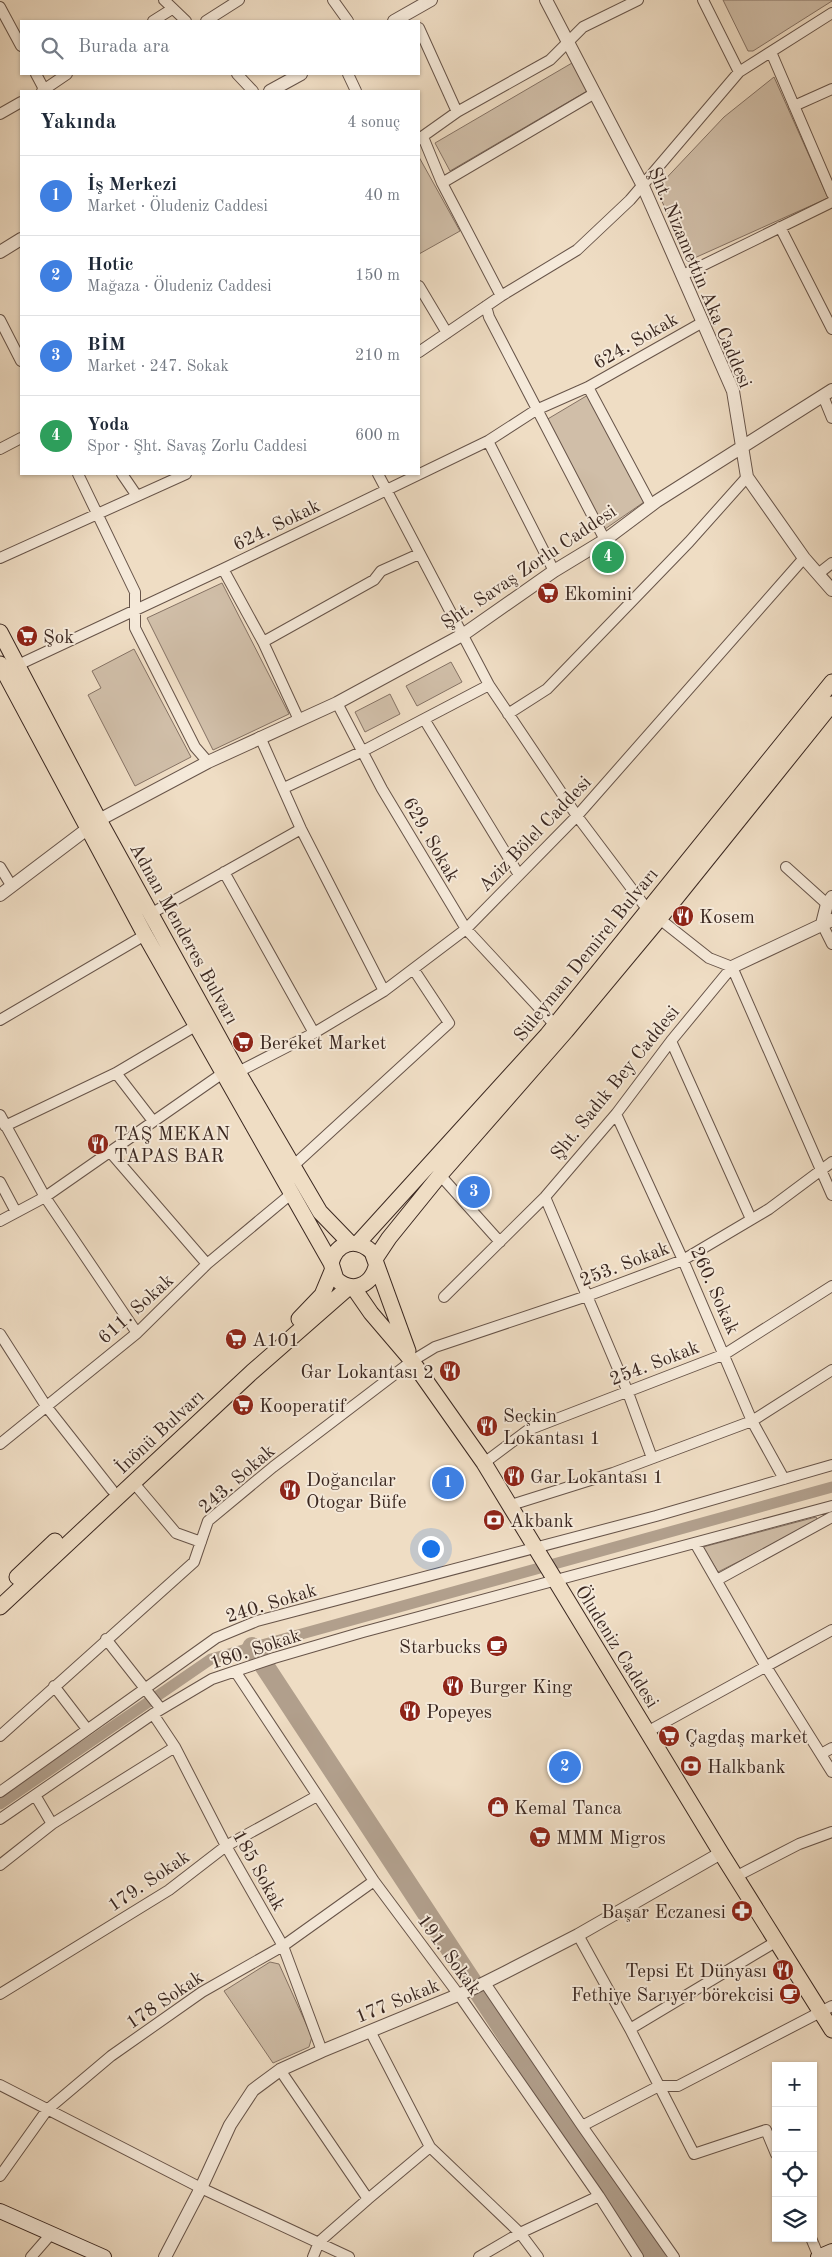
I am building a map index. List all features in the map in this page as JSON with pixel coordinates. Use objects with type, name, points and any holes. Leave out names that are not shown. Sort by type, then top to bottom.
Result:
[{"type":"main road","name":"Adnan Menderes Bulvarı","points":[[0,632],[18,664],[145,935],[197,1025],[231,1072],[293,1166],[320,1212],[354,1243],[366,1246],[375,1263],[412,1361]]},
{"type":"main road","name":"Adnan Menderes Bulvarı","points":[[0,664],[93,824],[152,913],[291,1194],[332,1267],[336,1279],[351,1287],[412,1361]]},
{"type":"main road","name":"Süleyman Demirel Bulvarı","points":[[354,1243],[555,1025],[832,682]]},
{"type":"main road","name":"Süleyman Demirel Bulvarı","points":[[375,1263],[389,1238],[440,1175],[660,918],[832,704]]},
{"type":"main road","points":[[332,1267],[337,1250],[354,1243]]},
{"type":"main road","points":[[351,1287],[367,1283],[373,1276],[375,1263]]},
{"type":"main road","name":"İnönü Bulvarı","points":[[0,1607],[112,1490],[307,1312],[322,1295],[332,1267]]},
{"type":"main road","name":"İnönü Bulvarı","points":[[0,1593],[133,1482],[252,1372],[351,1287]]},
{"type":"main road","name":"Öludeniz Caddesi","points":[[412,1361],[484,1463],[511,1505],[553,1578],[721,1853],[777,1941],[827,2009],[832,2030]]},
{"type":"main road","points":[[0,2211],[104,2257]]},
{"type":"main road","points":[[818,2257],[832,2251]]},
{"type":"street","points":[[164,0],[185,20]]},
{"type":"street","points":[[208,20],[239,0]]},
{"type":"street","points":[[333,0],[347,20]]},
{"type":"street","points":[[399,20],[413,17],[431,0]]},
{"type":"street","name":"Şht. Nizamettin Aka Caddesi","points":[[546,0],[642,184],[734,391],[747,477],[804,558],[832,590]]},
{"type":"street","points":[[501,296],[421,138],[458,112],[550,60],[583,27],[638,0]]},
{"type":"street","points":[[703,0],[739,72]]},
{"type":"street","points":[[0,7],[20,44]]},
{"type":"street","points":[[155,20],[172,9]]},
{"type":"street","points":[[420,351],[501,296],[577,250],[630,200],[739,72],[832,13]]},
{"type":"street","points":[[420,30],[458,112]]},
{"type":"street","points":[[771,52],[832,194]]},
{"type":"street","points":[[36,75],[44,90]]},
{"type":"street","points":[[45,90],[66,75]]},
{"type":"street","points":[[237,75],[252,90]]},
{"type":"street","points":[[272,90],[298,75]]},
{"type":"street","points":[[348,75],[356,90]]},
{"type":"street","points":[[794,106],[832,89]]},
{"type":"street","points":[[442,182],[594,93]]},
{"type":"street","points":[[0,114],[20,103]]},
{"type":"street","points":[[683,275],[832,202]]},
{"type":"street","points":[[780,228],[832,329]]},
{"type":"street","points":[[0,252],[20,240]]},
{"type":"street","points":[[420,288],[447,334]]},
{"type":"street","points":[[486,306],[489,317],[536,410],[605,540]]},
{"type":"street","points":[[0,320],[20,359]]},
{"type":"street","name":"624. Sokak","points":[[420,473],[488,441],[536,410],[588,387],[703,322]]},
{"type":"street","points":[[588,387],[651,506]]},
{"type":"street","points":[[827,393],[832,418]]},
{"type":"street","name":"Şht. Savaş Zorlu Caddesi","points":[[0,895],[93,824],[208,762],[337,702],[464,634],[554,571],[605,540],[651,506],[741,446],[827,393]]},
{"type":"street","points":[[0,450],[20,439]]},
{"type":"street","points":[[488,441],[554,571]]},
{"type":"street","points":[[78,475],[135,592],[135,628],[139,638],[195,748],[208,762]]},
{"type":"street","points":[[123,475],[137,496]]},
{"type":"street","points":[[0,558],[184,475]]},
{"type":"street","points":[[379,475],[419,554],[464,634],[489,685],[577,816],[647,909],[709,958],[732,967],[832,1195]]},
{"type":"street","name":"624. Sokak","points":[[18,664],[223,569],[416,475]]},
{"type":"street","points":[[508,714],[547,689],[689,542],[747,477]]},
{"type":"street","points":[[263,642],[374,580],[381,570],[419,554]]},
{"type":"street","name":"Aziz Bölel Caddesi","points":[[0,1220],[45,1197],[111,1153],[153,1121],[231,1072],[314,1032],[384,991],[466,929],[577,816],[804,558]]},
{"type":"street","points":[[818,574],[832,562]]},
{"type":"street","points":[[223,569],[263,642],[299,720]]},
{"type":"street","points":[[284,788],[362,751],[489,685]]},
{"type":"street","name":"629. Sokak","points":[[337,702],[382,789],[466,929],[555,1025]]},
{"type":"street","points":[[424,718],[519,875]]},
{"type":"street","points":[[260,737],[301,829],[384,991]]},
{"type":"street","points":[[152,913],[301,829]]},
{"type":"street","points":[[0,867],[11,885]]},
{"type":"street","points":[[786,867],[830,900],[827,922],[832,944]]},
{"type":"street","points":[[224,872],[314,1032]]},
{"type":"street","name":"Şht. Sadık Bey Caddesi","points":[[444,1297],[545,1198],[616,1114],[671,1041],[732,967],[827,922]]},
{"type":"street","points":[[0,1020],[145,935]]},
{"type":"street","points":[[293,1166],[449,1023],[414,970]]},
{"type":"street","points":[[5,1126],[116,1073],[197,1025]]},
{"type":"street","points":[[671,1041],[751,1219]]},
{"type":"street","points":[[116,1073],[153,1121]]},
{"type":"street","name":"260. Sokak","points":[[616,1114],[725,1354],[752,1421],[784,1479]]},
{"type":"street","points":[[0,1116],[45,1197],[137,1332]]},
{"type":"street","points":[[0,1139],[14,1140]]},
{"type":"street","points":[[111,1153],[207,1264]]},
{"type":"street","name":"253. Sokak","points":[[412,1361],[435,1347],[587,1296],[683,1260],[769,1210],[832,1162]]},
{"type":"street","points":[[440,1175],[500,1242]]},
{"type":"street","points":[[0,1182],[16,1212]]},
{"type":"street","name":"611. Sokak","points":[[0,1444],[137,1332],[207,1264],[291,1194]]},
{"type":"street","points":[[545,1198],[627,1390],[652,1458]]},
{"type":"street","name":"254. Sokak","points":[[484,1463],[528,1430],[627,1390],[725,1354],[832,1286]]},
{"type":"street","points":[[0,1334],[46,1406],[112,1490]]},
{"type":"street","name":"243. Sokak","points":[[0,1736],[194,1562],[208,1521],[274,1467],[412,1361]]},
{"type":"street","points":[[511,1505],[652,1458],[752,1421],[832,1370]]},
{"type":"street","name":"240. Sokak","points":[[0,1792],[88,1729],[148,1691],[216,1638],[257,1621],[539,1552],[832,1465]]},
{"type":"street","points":[[133,1482],[176,1533],[201,1542]]},
{"type":"street","name":"180. Sokak","points":[[0,1820],[158,1710],[212,1679],[274,1658],[553,1578],[696,1543],[832,1506]]},
{"type":"street","points":[[717,1580],[832,1517]]},
{"type":"street","points":[[696,1543],[765,1665],[832,1772]]},
{"type":"street","points":[[647,1732],[765,1665],[832,1630]]},
{"type":"street","name":"185 Sokak","points":[[106,1639],[148,1691],[226,1846],[283,1946],[322,2051]]},
{"type":"street","name":"191. Sokak","points":[[240,1669],[317,1796],[374,1881],[464,1992],[638,2257]]},
{"type":"street","points":[[54,1686],[88,1729]]},
{"type":"street","points":[[0,1865],[52,1824],[175,1747]]},
{"type":"street","points":[[821,1754],[832,1748]]},
{"type":"street","points":[[35,1795],[52,1824]]},
{"type":"street","name":"179. Sokak","points":[[0,1994],[169,1890],[226,1846],[317,1796]]},
{"type":"street","points":[[737,1876],[798,1844],[832,1832]]},
{"type":"street","name":"177 Sokak","points":[[164,2257],[201,2188],[230,2125],[253,2090],[280,2070],[485,1983],[578,1935],[721,1853]]},
{"type":"street","name":"178 Sokak","points":[[0,2176],[47,2110],[126,2045],[202,1992],[283,1946],[374,1881]]},
{"type":"street","points":[[578,1935],[630,2029],[694,2154],[766,2130],[775,2152]]},
{"type":"street","points":[[630,2029],[777,1941]]},
{"type":"street","points":[[485,1983],[674,2257]]},
{"type":"street","points":[[582,2126],[659,2086],[678,2086],[827,2009]]},
{"type":"street","points":[[370,2031],[430,2147],[520,2233],[538,2257]]},
{"type":"street","points":[[280,2070],[368,2199]]},
{"type":"street","points":[[0,2085],[201,2188],[349,2257]]},
{"type":"street","points":[[313,2257],[319,2242],[430,2147]]},
{"type":"street","points":[[479,2257],[520,2233],[598,2196]]},
{"type":"street","points":[[31,2257],[51,2234]]},
{"type":"street","points":[[812,2242],[818,2257]]},
{"type":"shaded area","points":[[723,0],[832,1],[753,51],[748,51]]},
{"type":"shaded area","points":[[572,63],[587,91],[450,171],[435,143]]},
{"type":"shaded area","points":[[774,77],[828,198],[690,260],[656,189],[724,117]]},
{"type":"shaded area","points":[[420,159],[460,231],[420,253]]},
{"type":"shaded area","points":[[588,395],[644,502],[605,529],[546,420]]},
{"type":"shaded area","points":[[222,583],[289,714],[213,750],[147,618]]},
{"type":"shaded area","points":[[134,649],[191,757],[135,786],[88,695],[101,688],[92,671]]},
{"type":"shaded area","points":[[451,662],[462,682],[417,706],[406,686]]},
{"type":"shaded area","points":[[390,694],[400,714],[365,732],[355,712]]},
{"type":"shaded area","points":[[816,1517],[818,1521],[718,1572],[703,1547]]},
{"type":"shaded area","points":[[270,1962],[279,1964],[312,2037],[309,2047],[273,2063],[224,1991]]},
{"type":"waterway","points":[[0,1804],[211,1659],[832,1487]]},
{"type":"waterway","points":[[252,1647],[593,2166],[656,2257]]},
{"type":"place","name":"Yoda","points":[[608,557]]},
{"type":"place","name":"Ekomini","points":[[548,593]]},
{"type":"place","name":"Şok","points":[[27,636]]},
{"type":"place","name":"Kosem","points":[[683,916]]},
{"type":"place","name":"Bereket Market","points":[[243,1042]]},
{"type":"place","name":"TAŞ MEKAN TAPAS BAR","points":[[98,1144]]},
{"type":"place","name":"BİM","points":[[474,1192]]},
{"type":"place","name":"A101","points":[[236,1339]]},
{"type":"place","name":"Gar Lokantası 2","points":[[450,1371]]},
{"type":"place","name":"Kooperatif","points":[[243,1405]]},
{"type":"place","name":"Seçkin Lokantası 1","points":[[487,1426]]},
{"type":"place","name":"Gar Lokantası 1","points":[[514,1476]]},
{"type":"place","name":"İş Merkezi","points":[[448,1483]]},
{"type":"place","name":"Doğancılar Otogar Büfe","points":[[290,1490]]},
{"type":"place","name":"Akbank","points":[[494,1520]]},
{"type":"place","name":"Starbucks","points":[[497,1646]]},
{"type":"place","name":"Burger King","points":[[453,1686]]},
{"type":"place","name":"Popeyes","points":[[410,1711]]},
{"type":"place","name":"Çagdaş market","points":[[669,1736]]},
{"type":"place","name":"Halkbank","points":[[691,1766]]},
{"type":"place","name":"Hotic","points":[[565,1767]]},
{"type":"place","name":"Kemal Tanca","points":[[498,1807]]},
{"type":"place","name":"MMM Migros","points":[[540,1837]]},
{"type":"place","name":"Başar Eczanesi","points":[[742,1911]]},
{"type":"place","name":"Tepsi Et Dünyası","points":[[783,1970]]},
{"type":"place","name":"Fethiye Sarıyer börekcisi","points":[[790,1994]]}]
